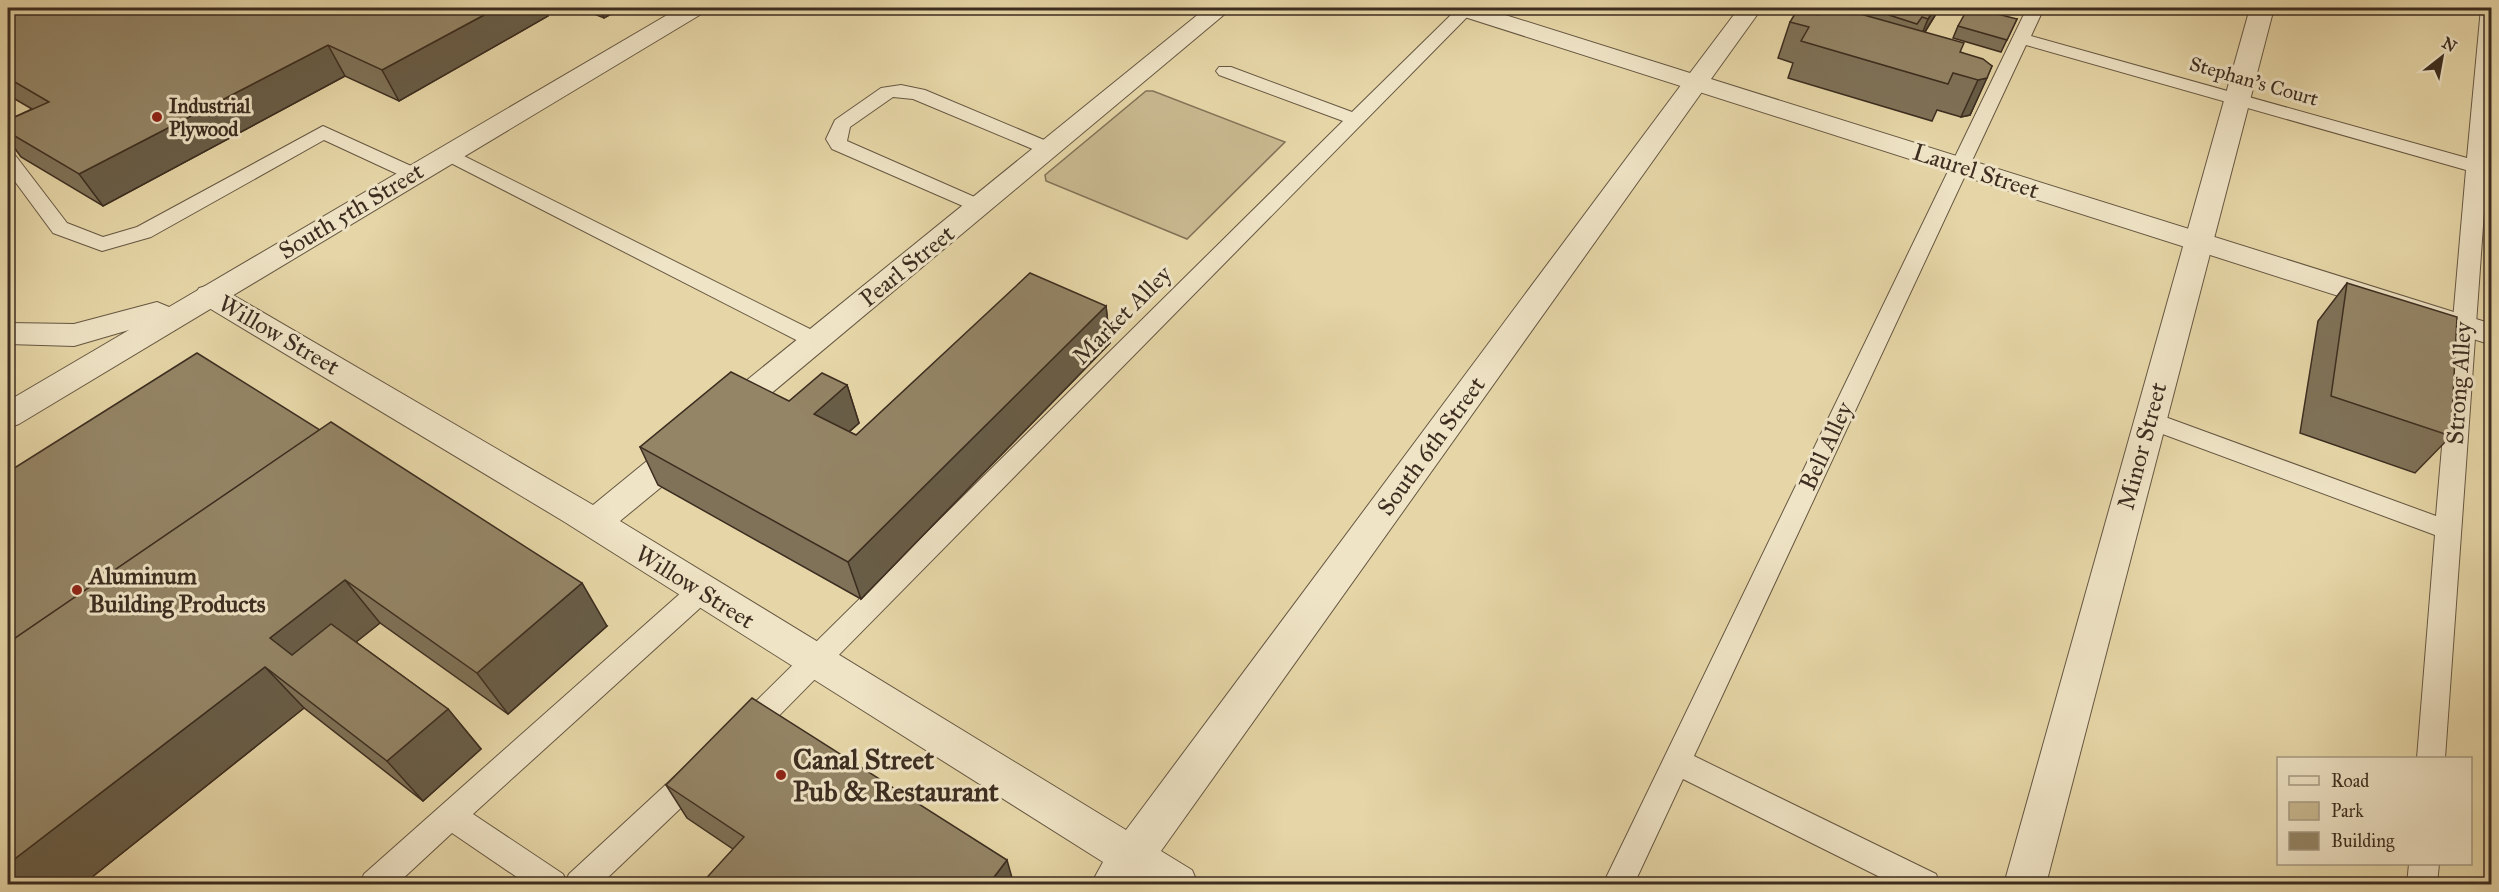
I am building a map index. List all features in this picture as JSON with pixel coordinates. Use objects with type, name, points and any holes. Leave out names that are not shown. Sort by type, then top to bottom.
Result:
[{"type":"street","name":"South 5th Street","points":[[8,416],[695,8]]},
{"type":"street","name":"Pearl Street","points":[[593,524],[1220,8]]},
{"type":"street","name":"Laurel Street","points":[[1464,8],[2492,335]]},
{"type":"street","name":"South 6th Street","points":[[1122,871],[1751,8]]},
{"type":"street","name":"Minor Street","points":[[2025,885],[2197,241],[2262,8]]},
{"type":"street","name":"Willow Street","points":[[210,295],[282,335],[816,662],[1122,871],[1177,885]]},
{"type":"street","points":[[8,333],[74,335],[123,323],[210,295]]},
{"type":"lane","name":"Market Alley","points":[[580,885],[816,662],[1464,8]]},
{"type":"lane","name":"Bell Alley","points":[[1618,885],[2035,8]]},
{"type":"lane","name":"Strong Alley","points":[[2431,757],[2463,326],[2490,8]]},
{"type":"lane","name":"Stephan's Court","points":[[2020,38],[2476,167]]},
{"type":"lane","points":[[1225,71],[1355,119]]},
{"type":"lane","points":[[979,207],[839,145],[836,139],[842,124],[888,92],[900,90],[918,94],[1049,149]]},
{"type":"lane","points":[[8,159],[60,228],[102,244],[144,232],[323,132],[412,174]]},
{"type":"lane","points":[[448,154],[816,341]]},
{"type":"lane","points":[[2149,420],[2448,530]]},
{"type":"lane","points":[[375,885],[701,591]]},
{"type":"lane","points":[[1677,762],[1925,885]]},
{"type":"lane","points":[[451,816],[552,885]]},
{"type":"lane","points":[[2422,885],[2424,865]]},
{"type":"green space","points":[[1146,91],[1153,91],[1285,142],[1187,239],[1046,181],[1045,175]]},
{"type":"building","name":"Industrial Plywood","points":[[8,8],[497,8],[382,70],[328,45],[79,174],[8,132],[8,120],[49,102],[8,78]]},
{"type":"building","points":[[1823,8],[1839,8],[1964,43],[1960,52],[1983,59],[1992,66],[1987,78],[1978,80],[1953,73],[1948,84],[1801,41],[1809,27],[1790,22],[1798,9],[1818,15]]},
{"type":"building","points":[[1887,8],[1935,8],[1928,19],[1922,17],[1917,24],[1889,15],[1893,9]]},
{"type":"building","points":[[1968,8],[2017,19],[2007,40],[1958,26]]},
{"type":"building","points":[[1030,273],[1106,306],[848,562],[640,447],[731,372],[789,401],[822,373],[847,385],[814,414],[856,435]]},
{"type":"building","points":[[2347,283],[2457,317],[2451,436],[2331,396]]},
{"type":"building","name":"Aluminum Building Products","points":[[197,353],[320,430],[8,643],[8,472]]},
{"type":"building","points":[[331,422],[582,583],[477,673],[345,580],[270,638],[292,655],[331,624],[448,709],[387,761],[265,667],[8,864],[8,643]]},
{"type":"building","name":"Canal Street Pub & Restaurant","points":[[752,698],[1007,860],[988,885],[700,885],[744,837],[666,785]]},
{"type":"place","name":"Industrial Plywood","points":[[157,117]]},
{"type":"place","name":"Aluminum Building Products","points":[[77,590]]},
{"type":"place","name":"Canal Street Pub & Restaurant","points":[[781,775]]}]
